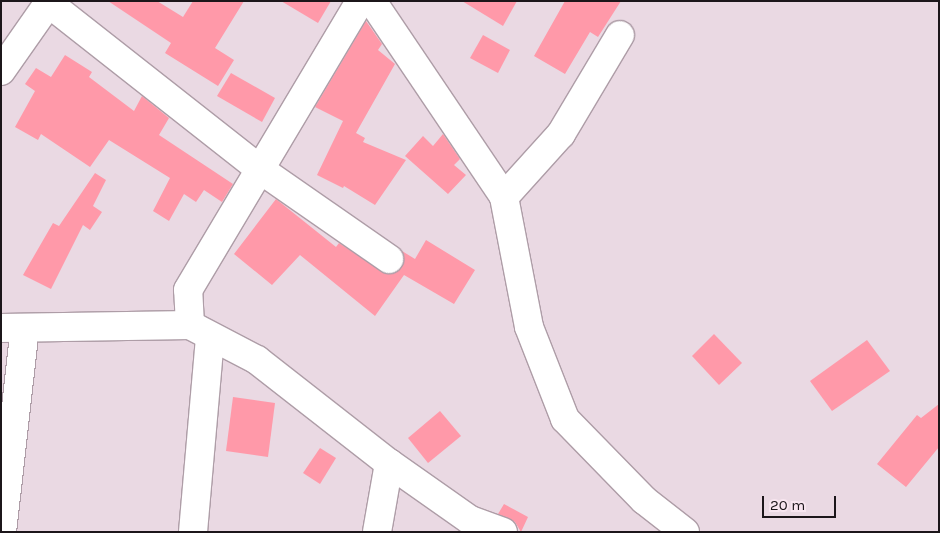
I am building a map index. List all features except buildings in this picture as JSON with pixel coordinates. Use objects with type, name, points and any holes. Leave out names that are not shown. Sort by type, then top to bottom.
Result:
[{"type":"street","points":[[193,532],[200,331],[188,290],[262,170],[360,1]]},
{"type":"street","points":[[372,1],[504,197],[529,327],[565,419],[644,500],[685,532]]},
{"type":"street","points":[[1,71],[49,2],[262,170],[389,259]]},
{"type":"street","points":[[504,197],[561,134],[620,35]]},
{"type":"street","points":[[2,532],[13,328],[200,331],[257,360],[389,463],[470,520],[503,532]]},
{"type":"street","points":[[377,532],[389,463]]}]
